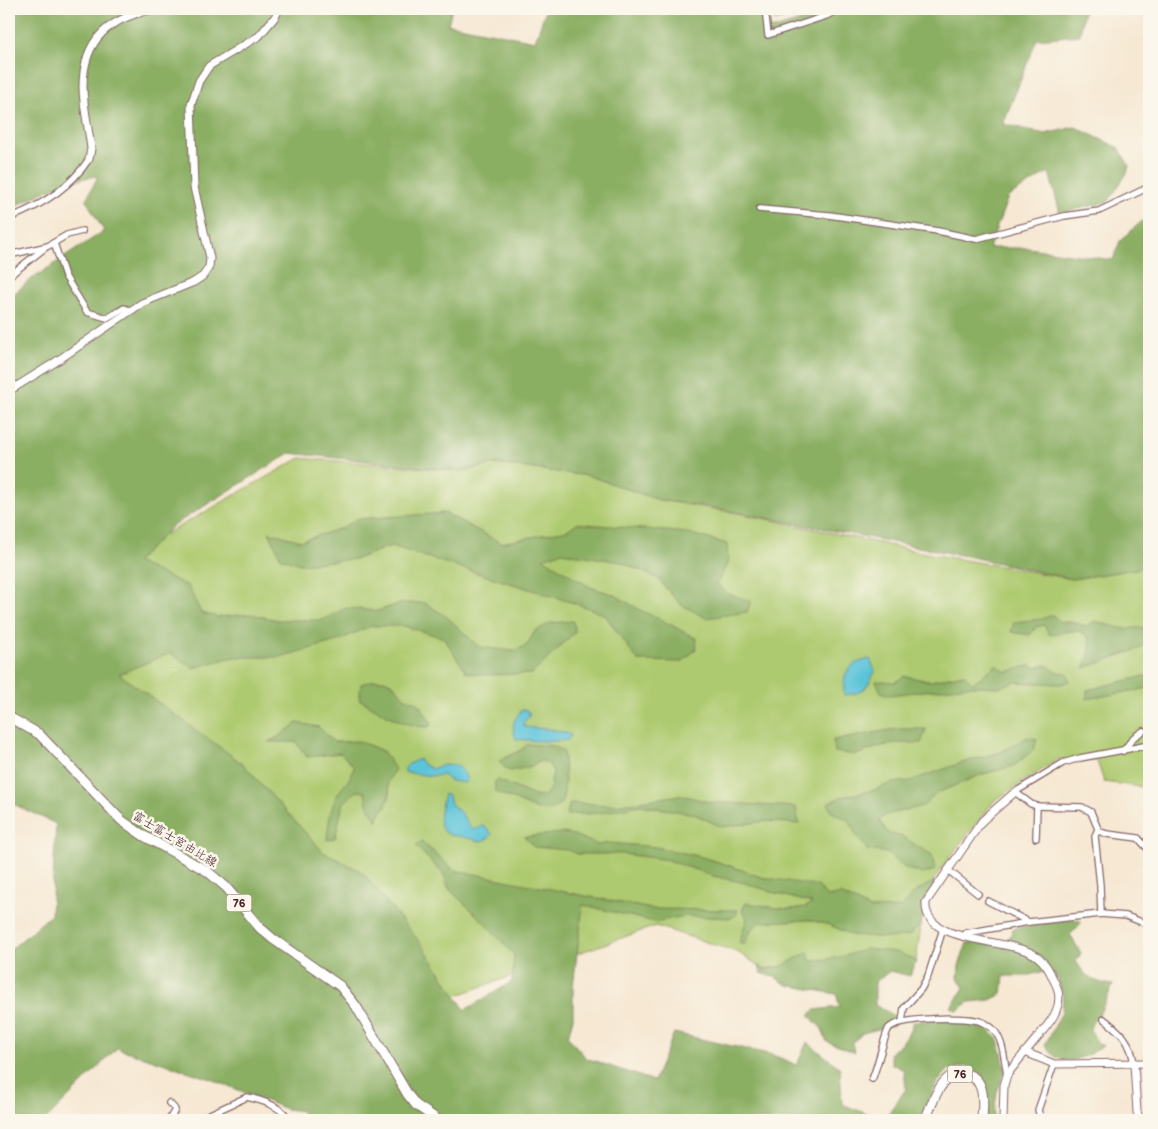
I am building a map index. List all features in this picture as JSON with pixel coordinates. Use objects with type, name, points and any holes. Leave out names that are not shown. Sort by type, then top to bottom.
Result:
[{"type":"main road","name":"富士富士宮由比線","points":[[9,717],[39,734],[121,820],[144,836],[207,871],[226,887],[266,933],[340,986],[356,1006],[416,1106],[438,1120]]},
{"type":"main road","name":"76","points":[[925,1120],[947,1078],[955,1074],[964,1074],[973,1076],[980,1082],[982,1090],[982,1120]]},
{"type":"street","points":[[9,218],[43,204],[79,172],[89,158],[91,149],[83,88],[85,67],[93,46],[105,29],[115,22],[136,13],[154,9]]},
{"type":"street","points":[[9,391],[54,363],[130,310],[142,303],[194,282],[203,276],[209,267],[210,258],[194,186],[191,105],[199,81],[209,66],[258,36],[279,9]]},
{"type":"street","points":[[765,9],[768,35],[840,9]]},
{"type":"street","points":[[759,209],[829,215],[938,231],[976,239],[1064,216],[1099,210],[1149,187]]},
{"type":"street","points":[[9,276],[51,244],[67,235],[82,231]]},
{"type":"street","points":[[51,244],[65,276],[87,312],[107,318],[124,308],[130,310]]},
{"type":"street","points":[[9,255],[51,244]]},
{"type":"street","points":[[1123,751],[1134,737],[1144,731]]},
{"type":"street","points":[[1003,1120],[1004,1085],[1007,1074],[1053,1018],[1057,1010],[1059,996],[1055,980],[1037,956],[1020,949],[963,937],[943,929],[927,915],[925,909],[926,902],[982,821],[1016,792],[1063,763],[1144,746],[1149,747]]},
{"type":"street","points":[[1016,792],[1036,806],[1082,807],[1091,812],[1098,829],[1107,834],[1138,838],[1149,850]]},
{"type":"street","points":[[1036,806],[1036,838]]},
{"type":"street","points":[[1098,829],[1094,836],[1100,885],[1101,914]]},
{"type":"street","points":[[948,870],[978,894]]},
{"type":"street","points":[[988,901],[1030,922]]},
{"type":"street","points":[[963,937],[966,933],[1030,922],[1101,914],[1126,916],[1149,925]]},
{"type":"street","points":[[902,1022],[904,1008],[921,990],[928,976],[943,929]]},
{"type":"street","points":[[872,1079],[888,1029],[902,1022],[950,1018],[982,1022],[990,1026],[1002,1043],[1007,1074]]},
{"type":"street","points":[[1104,1019],[1122,1034],[1132,1050],[1137,1112],[1140,1120]]},
{"type":"street","points":[[1025,1052],[1054,1064],[1149,1063]]},
{"type":"street","points":[[1043,1120],[1038,1110],[1054,1064]]},
{"type":"street","points":[[197,1120],[247,1097],[254,1098],[283,1111],[288,1118],[278,1120]]},
{"type":"street","points":[[169,1103],[175,1110],[169,1120]]},
{"type":"street","points":[[80,1120],[81,1118],[86,1120]]},
{"type":"green space","points":[[9,9],[452,9],[448,24],[535,41],[546,9],[768,9],[770,30],[841,9],[1084,9],[1080,35],[1037,39],[1003,124],[1045,134],[1075,127],[1119,148],[1129,166],[1127,173],[1108,202],[1060,213],[1049,172],[1008,197],[989,248],[1028,248],[1113,260],[1120,241],[1141,222],[1149,218],[1149,567],[1072,579],[976,558],[704,506],[659,500],[590,476],[495,464],[462,471],[290,453],[174,525],[136,562],[188,586],[201,613],[218,617],[251,614],[277,620],[322,620],[346,608],[377,611],[403,603],[425,603],[447,617],[479,647],[514,651],[527,645],[535,631],[551,623],[573,621],[575,632],[532,674],[483,675],[466,672],[444,638],[404,626],[371,626],[337,641],[280,657],[233,657],[193,668],[170,653],[119,674],[243,764],[323,852],[361,871],[422,945],[465,1010],[512,982],[514,955],[486,924],[449,889],[444,875],[416,846],[421,841],[454,870],[652,909],[738,910],[736,915],[731,918],[684,916],[655,922],[583,905],[573,986],[573,1018],[568,1037],[586,1058],[654,1081],[674,1033],[773,1055],[797,1065],[807,1042],[840,1068],[842,1104],[883,1120],[309,1120],[301,1111],[286,1109],[211,1079],[117,1048],[46,1120],[9,1120],[9,951],[51,915],[56,824],[9,802],[9,298],[30,280],[104,231],[86,200],[98,176],[64,184],[11,208],[9,205]]},
{"type":"green space","points":[[774,9],[815,9],[775,21]]},
{"type":"green space","points":[[300,458],[462,471],[495,464],[590,476],[659,500],[743,514],[926,553],[1072,579],[1149,567],[1149,788],[1104,782],[1097,761],[1059,759],[995,800],[956,849],[918,902],[922,919],[916,961],[910,976],[869,953],[764,969],[737,952],[656,926],[449,998],[112,674],[120,560]]},
{"type":"green space","points":[[445,513],[501,543],[567,530],[577,523],[687,533],[727,544],[728,562],[717,584],[728,594],[751,601],[747,612],[706,618],[680,604],[657,578],[621,562],[561,552],[543,558],[590,587],[615,595],[697,639],[696,649],[682,662],[638,661],[605,615],[580,605],[391,546],[356,559],[301,564],[281,558],[269,532],[301,541],[342,528],[357,519]]},
{"type":"green space","points":[[1053,615],[1060,622],[1072,622],[1086,626],[1094,621],[1124,629],[1149,627],[1149,641],[1146,641],[1141,648],[1084,668],[1090,647],[1084,633],[1075,631],[1050,635],[1044,625],[1036,627],[1030,635],[1011,632],[1014,622],[1041,619]]},
{"type":"green space","points":[[996,665],[1006,672],[1031,665],[1036,668],[1046,665],[1056,672],[1067,673],[1070,681],[1061,684],[1014,682],[1001,687],[969,686],[889,695],[881,692],[876,681],[896,682],[904,676],[930,681],[964,674],[973,683]]},
{"type":"green space","points":[[1149,675],[1149,688],[1087,699],[1087,690]]},
{"type":"green space","points":[[374,680],[384,680],[393,684],[405,698],[417,702],[432,723],[429,727],[401,722],[359,699],[361,684]]},
{"type":"green space","points":[[297,723],[319,727],[334,742],[359,741],[383,751],[395,769],[388,782],[390,795],[377,821],[367,804],[365,792],[356,791],[343,804],[335,838],[327,840],[334,802],[354,767],[341,753],[307,757],[296,742],[268,742]]},
{"type":"green space","points":[[898,729],[926,729],[921,743],[895,743],[856,755],[835,752],[833,740]]},
{"type":"green space","points":[[1028,737],[1037,739],[1034,749],[1014,766],[980,775],[937,793],[923,806],[886,815],[879,820],[888,833],[903,837],[932,855],[935,870],[923,874],[905,868],[887,853],[867,850],[849,820],[831,812],[828,803],[841,797],[874,790],[892,783],[910,781],[964,762],[1001,752]]},
{"type":"green space","points":[[528,744],[553,746],[563,751],[565,776],[563,797],[562,801],[553,810],[536,810],[495,791],[495,781],[498,780],[537,797],[544,796],[550,789],[553,771],[547,762],[540,761],[529,767],[510,771],[499,761],[521,750]]},
{"type":"green space","points":[[681,795],[709,802],[796,807],[799,824],[766,821],[722,827],[694,814],[640,805],[600,813],[566,815],[570,803],[614,805]]},
{"type":"green space","points":[[562,833],[574,835],[598,845],[609,843],[656,847],[702,857],[761,877],[818,886],[827,897],[841,894],[870,909],[900,908],[915,892],[935,881],[920,926],[908,936],[888,938],[851,935],[830,925],[809,920],[760,922],[752,929],[744,945],[739,943],[747,918],[742,910],[746,903],[790,909],[806,907],[812,903],[745,883],[713,876],[668,860],[623,854],[577,854],[567,850],[534,847],[524,837]]},
{"type":"green space","points":[[1075,919],[1082,922],[1070,935],[1081,953],[1076,961],[1091,978],[1113,985],[1098,1017],[1093,1021],[1090,1029],[1097,1042],[1103,1046],[1080,1058],[1068,1060],[1056,1057],[1045,1045],[1062,1012],[1063,995],[1056,975],[1041,972],[1025,976],[1004,976],[1002,994],[990,1000],[969,1002],[957,1011],[951,1007],[964,988],[958,978],[959,966],[967,943],[1007,944],[1013,929]]},
{"type":"green space","points":[[866,949],[897,952],[916,961],[910,976],[890,971],[875,982],[875,1005],[896,1017],[894,1025],[863,1033],[852,1043],[854,1052],[827,1042],[822,1029],[809,1015],[815,1010],[840,1007],[836,994],[787,985],[775,977],[761,973],[759,966],[764,970],[780,967],[808,952],[810,961],[841,957]]},
{"type":"green space","points":[[936,1020],[975,1021],[986,1027],[997,1038],[1002,1052],[1005,1071],[997,1092],[993,1120],[988,1120],[987,1088],[981,1075],[967,1066],[948,1070],[937,1083],[919,1120],[884,1119],[906,1089],[904,1070],[892,1064],[890,1054],[907,1036],[913,1022]]},
{"type":"water","points":[[870,659],[875,671],[867,686],[856,693],[844,695],[844,680],[848,670],[862,661]]},
{"type":"water","points":[[522,710],[527,710],[530,715],[523,723],[525,727],[556,730],[571,735],[568,740],[561,741],[516,739],[514,723]]},
{"type":"water","points":[[419,759],[424,765],[432,769],[443,765],[457,766],[461,769],[467,780],[465,783],[451,781],[444,775],[431,776],[405,772],[405,768],[409,764]]},
{"type":"water","points":[[444,794],[449,796],[453,806],[461,813],[473,830],[482,826],[492,834],[485,840],[478,841],[449,835],[444,832],[440,825],[439,816]]}]
